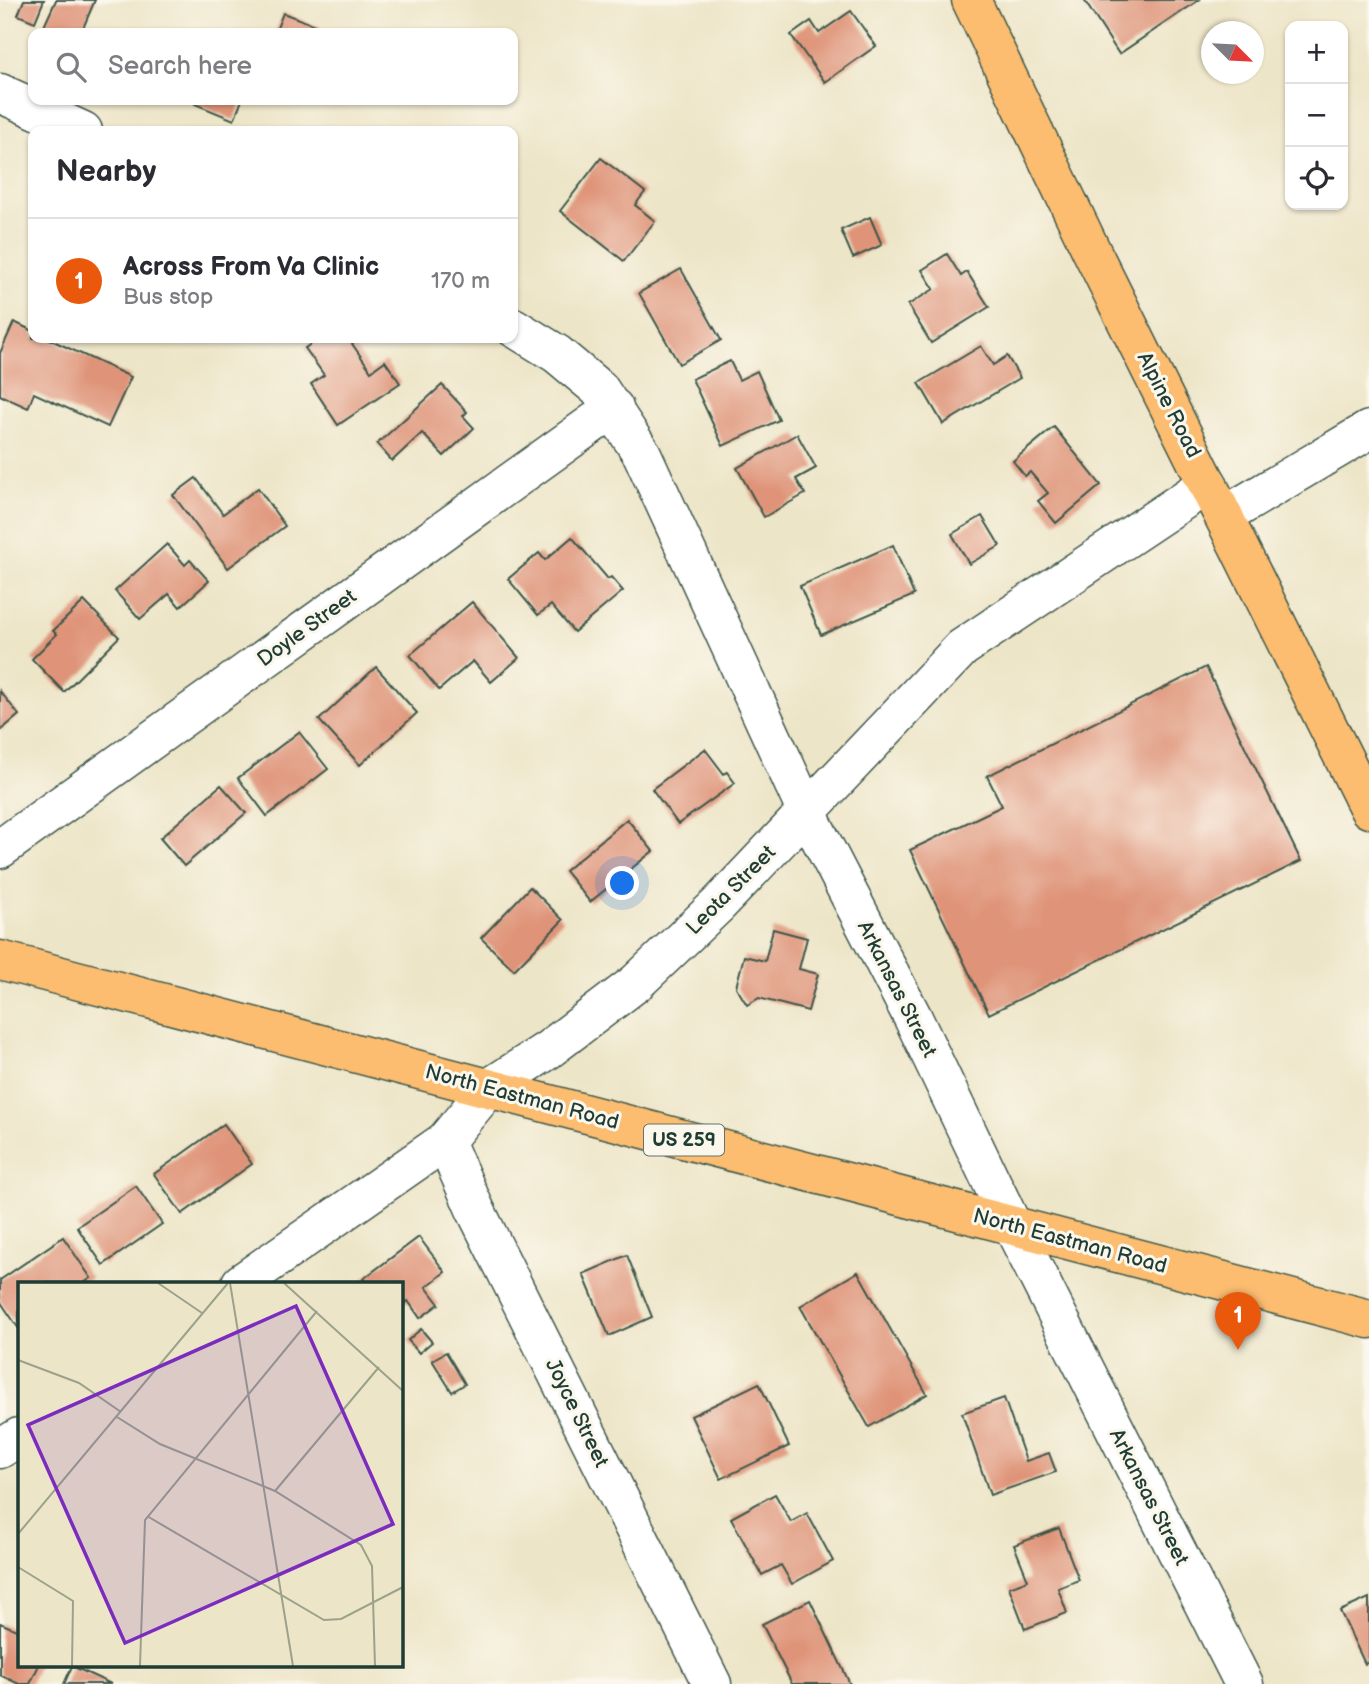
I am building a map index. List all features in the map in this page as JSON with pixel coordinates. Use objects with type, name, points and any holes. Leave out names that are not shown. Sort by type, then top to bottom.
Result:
[{"type":"main road","name":"Alpine Road","points":[[971,0],[1369,809]]},
{"type":"main road","name":"North Eastman Road","points":[[0,960],[1369,1319]]},
{"type":"street","points":[[0,93],[72,126]]},
{"type":"street","name":"Arkansas Street","points":[[518,330],[581,373],[614,408],[642,454],[807,813],[913,1018],[1013,1227],[1244,1684]]},
{"type":"street","name":"Doyle Street","points":[[0,849],[614,408]]},
{"type":"street","name":"Leota Street","points":[[242,1282],[445,1141],[489,1088],[548,1050],[636,982],[718,905],[807,813],[924,684],[962,648],[1216,500],[1369,430]]},
{"type":"street","name":"Joyce Street","points":[[445,1141],[712,1684]]},
{"type":"street","points":[[0,1449],[18,1438]]},
{"type":"building","points":[[24,0],[44,0],[35,22],[18,15]]},
{"type":"building","points":[[56,0],[95,0],[83,28],[43,28]]},
{"type":"building","points":[[1084,0],[1199,0],[1119,54]]},
{"type":"building","points":[[851,11],[876,46],[825,82],[791,35],[811,21],[819,33]]},
{"type":"building","points":[[283,13],[320,27],[320,28],[277,28]]},
{"type":"building","points":[[197,105],[240,105],[234,120]]},
{"type":"building","points":[[601,158],[645,192],[635,205],[655,221],[624,261],[560,211]]},
{"type":"building","points":[[870,217],[882,245],[853,258],[841,230]]},
{"type":"building","points":[[947,254],[961,276],[967,272],[989,307],[931,343],[908,305],[934,289],[922,270]]},
{"type":"building","points":[[681,269],[721,340],[679,364],[639,293]]},
{"type":"building","points":[[14,322],[28,329],[28,343],[58,343],[131,377],[108,427],[34,393],[28,408],[0,395],[0,353]]},
{"type":"building","points":[[312,343],[351,343],[371,371],[385,361],[400,383],[338,425],[311,384],[324,375],[305,348]]},
{"type":"building","points":[[981,346],[993,365],[1007,356],[1020,378],[943,424],[919,383]]},
{"type":"building","points":[[730,361],[739,380],[757,371],[779,420],[723,446],[692,379]]},
{"type":"building","points":[[442,385],[467,412],[463,416],[474,428],[444,456],[422,433],[392,461],[377,444]]},
{"type":"building","points":[[1054,427],[1101,485],[1056,523],[1038,501],[1048,493],[1030,472],[1025,476],[1013,461]]},
{"type":"building","points":[[797,434],[816,468],[796,479],[805,494],[764,517],[737,468]]},
{"type":"building","points":[[196,478],[223,514],[258,488],[285,526],[228,568],[173,495]]},
{"type":"building","points":[[982,516],[1000,546],[969,564],[952,534]]},
{"type":"building","points":[[572,537],[608,579],[611,577],[623,591],[574,632],[551,605],[538,615],[508,579],[539,553],[545,560]]},
{"type":"building","points":[[167,544],[185,565],[190,560],[209,581],[180,607],[169,594],[140,619],[115,591]]},
{"type":"building","points":[[893,545],[914,595],[821,635],[800,586]]},
{"type":"building","points":[[84,601],[119,637],[64,692],[32,659],[57,634],[53,631]]},
{"type":"building","points":[[472,602],[519,658],[491,682],[473,661],[439,690],[410,655]]},
{"type":"building","points":[[376,667],[417,713],[360,765],[319,720]]},
{"type":"building","points":[[1206,667],[1301,861],[989,1014],[910,850],[1002,806],[987,776]]},
{"type":"building","points":[[0,691],[19,715],[0,731]]},
{"type":"building","points":[[299,732],[328,769],[267,816],[238,778]]},
{"type":"building","points":[[705,749],[724,774],[727,772],[735,783],[678,824],[652,789]]},
{"type":"building","points":[[221,785],[246,813],[184,866],[160,838]]},
{"type":"building","points":[[627,819],[653,851],[590,902],[565,871]]},
{"type":"building","points":[[530,887],[563,920],[514,970],[481,938]]},
{"type":"building","points":[[773,929],[807,938],[799,969],[818,974],[808,1011],[759,998],[747,1005],[736,987],[744,956],[765,961]]},
{"type":"building","points":[[224,1124],[252,1164],[182,1214],[154,1174]]},
{"type":"building","points":[[136,1186],[162,1224],[103,1265],[77,1227]]},
{"type":"building","points":[[63,1237],[91,1278],[85,1282],[18,1282],[18,1328],[0,1301],[0,1280]]},
{"type":"building","points":[[419,1237],[445,1272],[426,1287],[439,1304],[420,1318],[408,1301],[402,1305],[402,1282],[365,1282],[363,1279]]},
{"type":"building","points":[[627,1255],[652,1317],[609,1336],[583,1274]]},
{"type":"building","points":[[858,1272],[927,1394],[869,1427],[800,1306]]},
{"type":"building","points":[[421,1329],[432,1342],[419,1353],[408,1340]]},
{"type":"building","points":[[446,1352],[465,1384],[452,1392],[432,1360]]},
{"type":"building","points":[[759,1383],[789,1446],[721,1479],[691,1416]]},
{"type":"building","points":[[1004,1398],[1026,1461],[1049,1453],[1056,1472],[990,1495],[962,1413]]},
{"type":"building","points":[[775,1494],[791,1522],[807,1513],[833,1561],[792,1584],[781,1565],[762,1575],[731,1518]]},
{"type":"building","points":[[1059,1528],[1079,1580],[1058,1588],[1067,1613],[1025,1629],[1009,1587],[1028,1580],[1014,1545]]},
{"type":"building","points":[[1369,1598],[1369,1662],[1365,1664],[1340,1611]]},
{"type":"building","points":[[810,1600],[850,1684],[792,1684],[762,1624]]},
{"type":"building","points":[[0,1623],[18,1631],[18,1666],[39,1666],[30,1684],[19,1684],[0,1675]]},
{"type":"building","points":[[72,1666],[111,1684],[64,1684]]},
{"type":"place","name":"Across From Va Clinic","points":[[1238,1350]]}]
